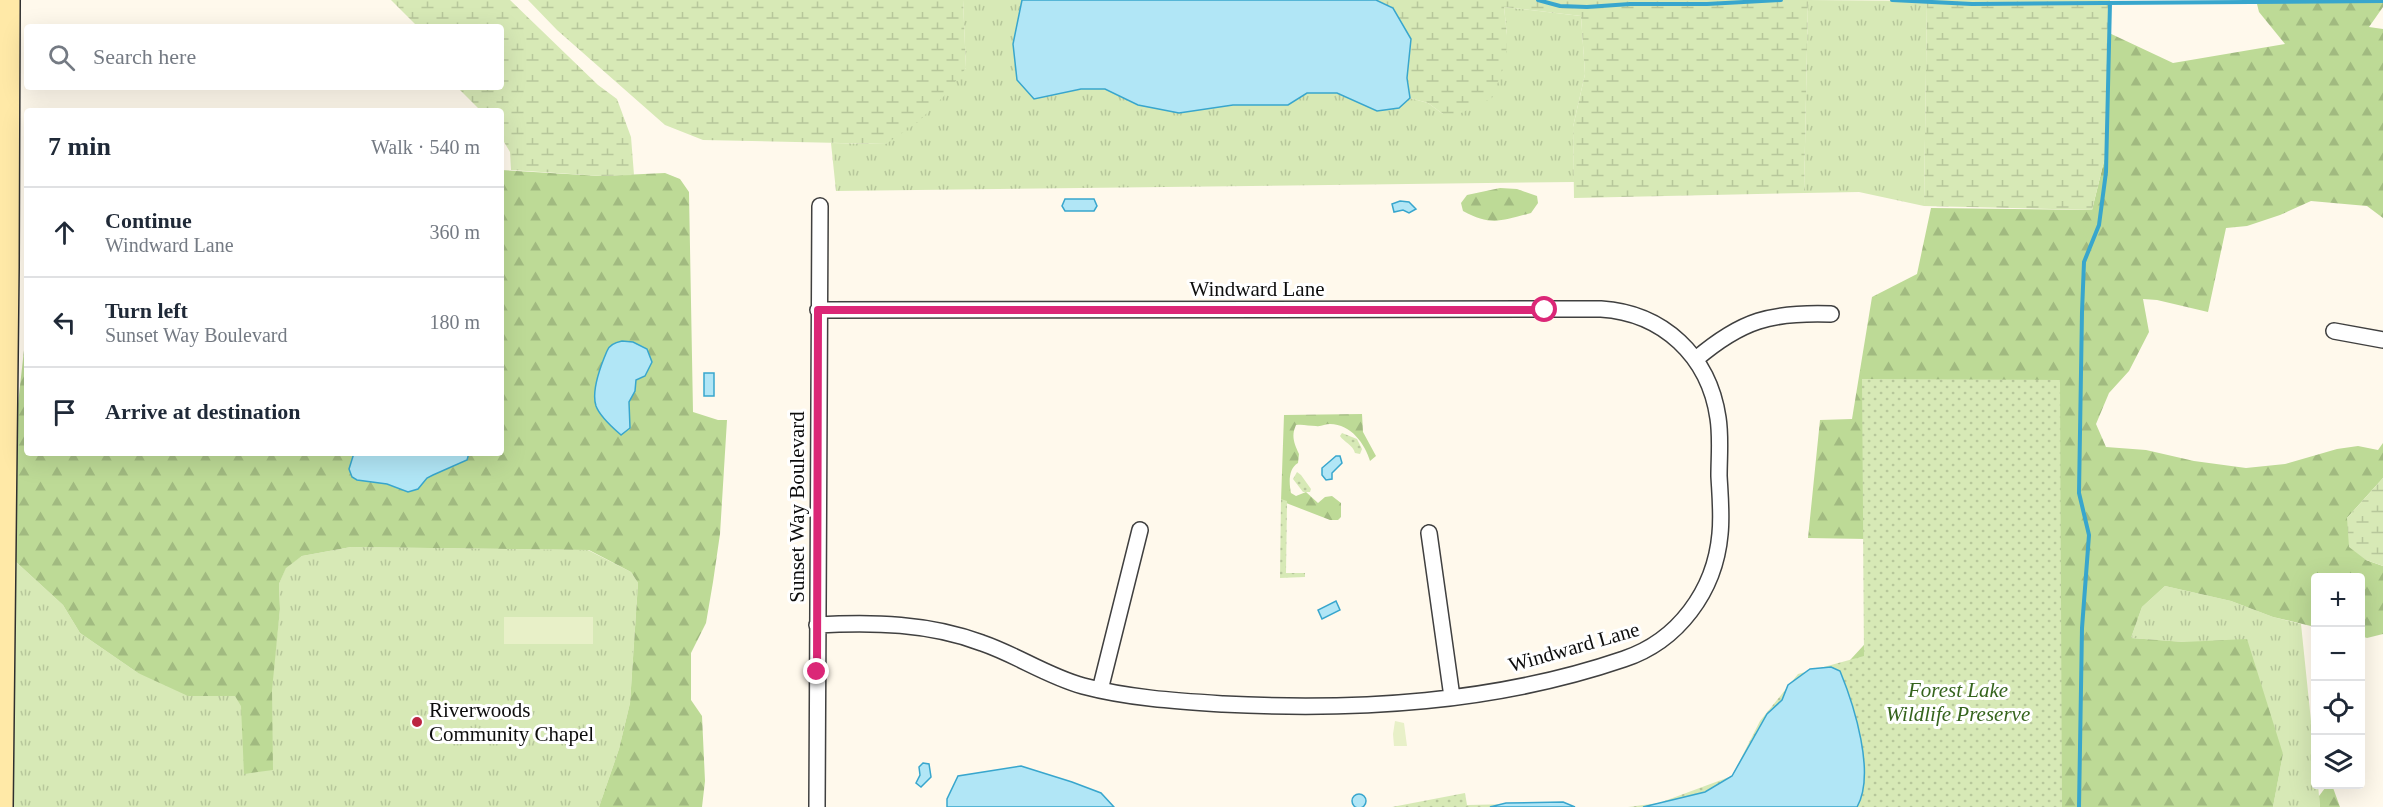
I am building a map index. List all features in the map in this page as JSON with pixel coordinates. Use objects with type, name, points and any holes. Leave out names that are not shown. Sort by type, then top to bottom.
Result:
[{"type":"street","points":[[2,807],[9,237],[9,0]]},
{"type":"street","name":"Sunset Way Boulevard","points":[[818,807],[820,206]]},
{"type":"street","name":"Windward Lane","points":[[817,625],[888,624],[939,629],[985,644],[1047,674],[1100,690],[1180,701],[1287,707],[1404,704],[1516,687],[1623,659],[1648,649],[1673,632],[1706,587],[1716,557],[1720,532],[1719,421],[1712,395],[1696,359],[1677,339],[1650,320],[1638,315],[1601,309],[818,310]]},
{"type":"street","points":[[1696,359],[1731,332],[1758,320],[1799,314],[1831,314]]},
{"type":"street","points":[[2334,331],[2383,340]]},
{"type":"street","points":[[1100,690],[1140,530]]},
{"type":"street","points":[[1429,533],[1452,697]]},
{"type":"green space","points":[[391,0],[510,0],[598,85],[617,99],[631,137],[634,175],[601,176],[511,170],[510,152],[504,142],[504,108],[478,108],[460,90],[504,90],[504,24],[415,24]]},
{"type":"green space","points":[[528,0],[963,0],[966,68],[944,96],[918,122],[886,144],[703,140],[665,125],[557,30]]},
{"type":"green space","points":[[963,0],[1022,0],[1013,44],[1034,99],[1081,89],[1105,89],[1138,105],[1288,105],[1307,93],[1337,93],[1377,111],[1399,108],[1410,98],[1428,103],[1443,114],[1507,35],[1504,7],[1581,16],[1585,74],[1573,127],[1574,182],[836,191],[831,143],[886,144],[966,68]]},
{"type":"green space","points":[[1376,0],[1808,0],[1804,193],[1574,198],[1573,127],[1585,74],[1581,16],[1504,7],[1507,35],[1506,61],[1492,98],[1459,114],[1443,114],[1428,103],[1410,98],[1407,78],[1411,39],[1393,8]]},
{"type":"green space","points":[[1808,0],[1927,1],[1924,206],[1859,192],[1804,193]]},
{"type":"green space","points":[[1927,0],[2110,0],[2106,153],[2092,210],[1924,206]]},
{"type":"green space","points":[[2256,0],[2383,0],[2383,7],[2369,27],[2383,29],[2383,218],[2367,206],[2311,201],[2247,226],[2226,228],[2208,312],[2143,299],[2149,332],[2129,371],[2109,393],[2096,424],[2106,447],[2146,450],[2194,461],[2246,468],[2285,464],[2337,449],[2358,446],[2378,450],[2383,443],[2383,478],[2347,518],[2366,560],[2383,566],[2383,634],[2365,637],[2365,573],[2311,573],[2311,626],[2273,617],[2231,601],[2165,586],[2142,607],[2131,638],[2184,642],[2247,639],[2283,754],[2273,807],[1861,807],[1840,671],[1874,634],[1867,539],[1808,538],[1820,420],[1852,419],[1872,297],[1917,274],[1931,208],[2092,210],[2106,153],[2107,32],[2173,63],[2285,44],[2259,12]]},
{"type":"green space","points":[[504,170],[601,176],[665,173],[680,179],[689,192],[693,412],[718,420],[727,420],[720,534],[713,582],[706,623],[691,653],[691,700],[702,716],[705,781],[702,807],[599,807],[619,749],[630,703],[638,583],[631,572],[589,550],[351,547],[302,556],[286,568],[279,584],[280,609],[272,690],[273,770],[244,774],[241,706],[235,696],[188,696],[138,673],[80,633],[63,605],[15,561],[16,422],[24,350],[24,456],[504,456]]},
{"type":"green space","points":[[1500,188],[1517,189],[1537,196],[1538,203],[1531,213],[1496,221],[1481,219],[1463,211],[1461,203],[1467,195]]},
{"type":"green space","name":"Forest Lake Wildlife Preserve","points":[[1862,379],[2060,380],[2062,807],[1628,807],[1659,803],[1732,776],[1760,721],[1798,674],[1864,656]]},
{"type":"green space","points":[[1362,414],[1363,432],[1376,456],[1370,461],[1365,448],[1356,436],[1338,425],[1296,425],[1293,436],[1299,454],[1298,463],[1292,469],[1290,476],[1291,493],[1296,496],[1306,492],[1318,503],[1325,497],[1332,496],[1341,503],[1341,517],[1338,520],[1330,520],[1281,501],[1284,415]]},
{"type":"green space","points":[[1342,433],[1357,439],[1362,449],[1360,454],[1355,453],[1340,436]]},
{"type":"green space","points":[[1297,472],[1311,489],[1310,492],[1303,492],[1293,479]]},
{"type":"green space","points":[[2383,478],[2383,566],[2366,560],[2349,547],[2347,518]]},
{"type":"green space","points":[[1281,499],[1287,501],[1286,573],[1305,573],[1305,577],[1280,578]]},
{"type":"green space","points":[[351,547],[588,550],[631,572],[638,583],[630,703],[619,749],[599,807],[11,807],[15,561],[63,605],[80,633],[138,673],[271,690],[280,609],[279,584],[286,567],[302,556]]},
{"type":"green space","points":[[2165,586],[2231,601],[2273,617],[2301,624],[2311,721],[2311,789],[2318,789],[2320,807],[2273,807],[2283,754],[2184,642],[2131,638],[2142,607]]},
{"type":"green space","points":[[504,617],[593,617],[593,644],[504,644]]},
{"type":"green space","points":[[1395,721],[1404,723],[1407,746],[1394,746]]},
{"type":"green space","points":[[2324,789],[2333,789],[2340,807],[2320,807],[2319,796]]},
{"type":"green space","points":[[1465,793],[1467,805],[1559,803],[1575,807],[1392,807]]},
{"type":"water","points":[[1022,0],[1376,0],[1393,8],[1411,39],[1407,78],[1410,98],[1399,108],[1377,111],[1337,93],[1307,93],[1288,105],[1233,105],[1179,113],[1138,105],[1105,89],[1081,89],[1034,99],[1017,80],[1013,44]]},
{"type":"water","points":[[1065,199],[1094,199],[1097,206],[1094,211],[1065,211],[1062,206]]},
{"type":"water","points":[[1400,201],[1409,202],[1416,209],[1409,213],[1403,210],[1394,212],[1392,204]]},
{"type":"water","points":[[622,341],[633,342],[647,349],[652,362],[645,376],[636,380],[635,391],[629,402],[630,428],[621,435],[598,410],[595,393],[608,349],[613,344]]},
{"type":"water","points":[[704,373],[714,373],[714,396],[704,396]]},
{"type":"water","points":[[353,456],[468,456],[467,460],[427,478],[418,489],[408,492],[387,484],[357,480],[352,477],[349,469]]},
{"type":"water","points":[[1336,456],[1340,456],[1342,463],[1332,473],[1332,479],[1326,480],[1322,475],[1322,468]]},
{"type":"water","points":[[1336,601],[1340,610],[1322,619],[1318,610]]},
{"type":"water","points":[[1831,667],[1840,671],[1861,739],[1864,777],[1857,807],[1643,807],[1705,792],[1732,776],[1767,714],[1782,700],[1788,685],[1810,669]]},
{"type":"water","points":[[923,763],[929,764],[931,777],[921,787],[916,783],[920,775],[919,767]]},
{"type":"water","points":[[1021,766],[1101,793],[1114,807],[947,807],[947,799],[958,776]]},
{"type":"water","points":[[1356,794],[1362,794],[1366,801],[1362,808],[1356,808],[1352,804],[1352,798]]},
{"type":"water","points":[[1563,802],[1575,807],[1490,807],[1506,803]]},
{"type":"waterway","points":[[1538,0],[1560,6],[1587,7],[1781,0]]},
{"type":"waterway","points":[[1892,0],[1972,4],[2383,1]]},
{"type":"waterway","points":[[2079,807],[2082,628],[2089,535],[2079,493],[2082,312],[2084,262],[2099,225],[2106,172],[2110,3]]},
{"type":"place","name":"Riverwoods Community Chapel","points":[[417,722]]},
{"type":"route","points":[[817,672],[818,310],[1545,310]]}]
